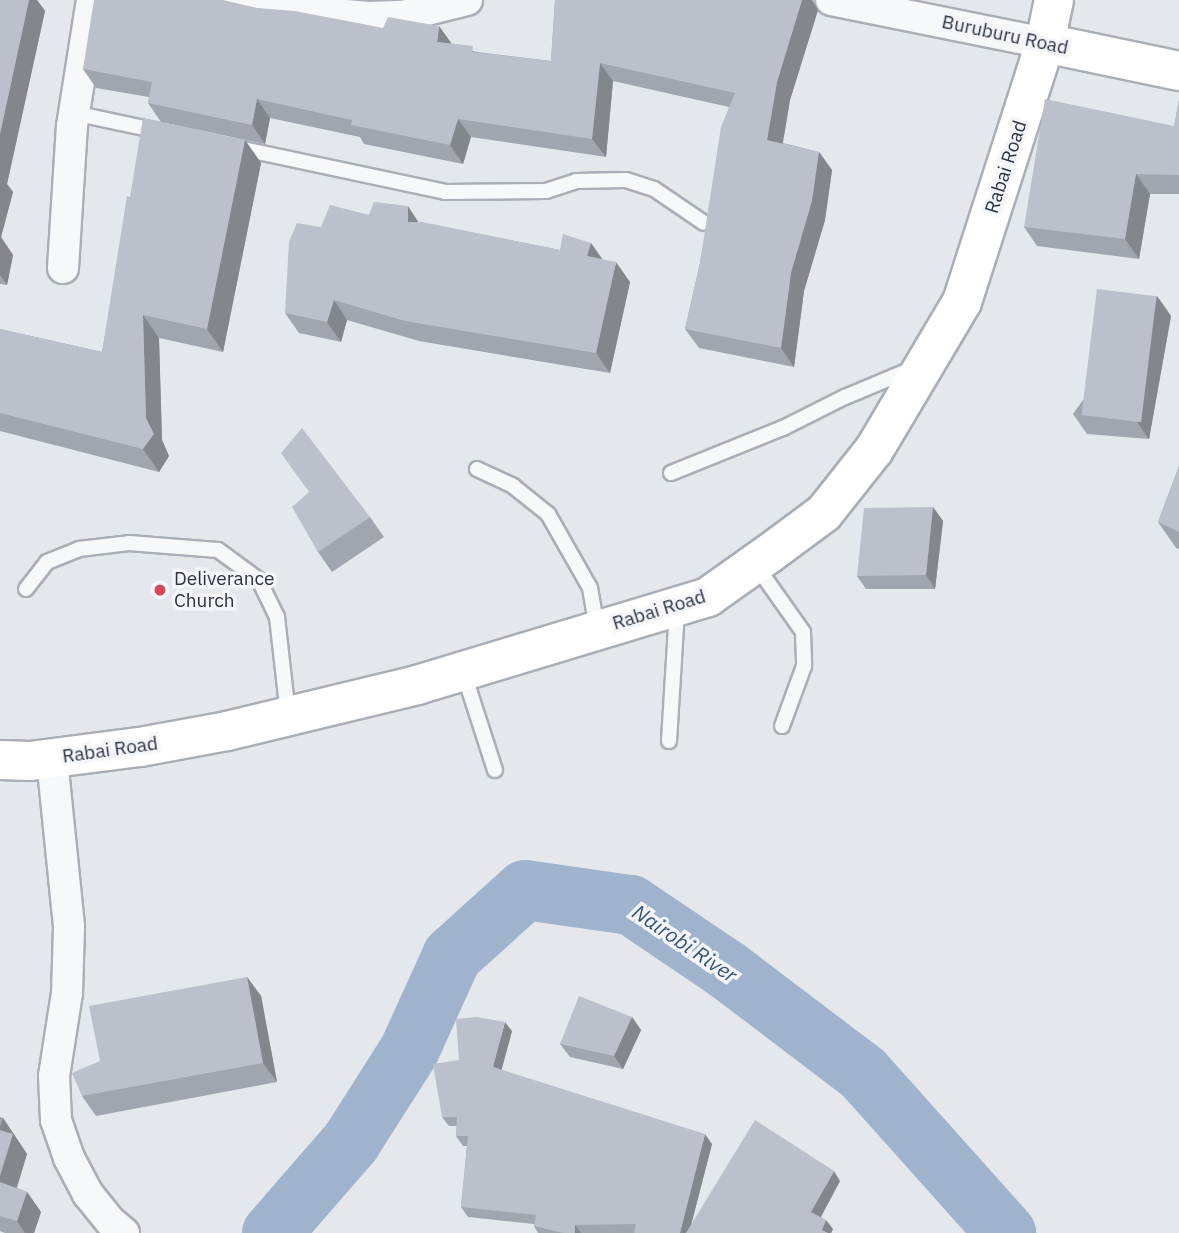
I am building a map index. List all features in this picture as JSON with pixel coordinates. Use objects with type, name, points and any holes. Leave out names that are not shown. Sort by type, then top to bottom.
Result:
[{"type":"main road","name":"Rabai Road","points":[[0,760],[52,759],[140,747],[288,716],[463,670],[708,597],[755,564],[824,513],[874,450],[961,302],[1045,43],[1054,0]]},
{"type":"main road","name":"Buruburu Road","points":[[1045,43],[1179,71]]},
{"type":"street","points":[[63,268],[74,113],[92,0]]},
{"type":"street","points":[[233,0],[274,9],[403,16],[464,0]]},
{"type":"street","name":"Buruburu Road","points":[[831,0],[1045,43]]},
{"type":"street","points":[[52,759],[69,927],[67,993],[54,1076],[56,1120],[69,1158],[88,1194],[110,1222],[124,1233]]},
{"type":"lane","points":[[74,113],[180,135]]},
{"type":"lane","points":[[220,144],[444,192],[546,191],[576,181],[626,180],[654,189],[704,223]]},
{"type":"lane","points":[[671,473],[783,428],[845,397],[924,364]]},
{"type":"lane","points":[[477,469],[513,486],[548,514],[590,588],[597,628]]},
{"type":"lane","points":[[26,589],[47,562],[79,549],[129,543],[218,550],[258,580],[277,617],[288,716]]},
{"type":"lane","points":[[755,564],[803,632],[804,666],[782,726]]},
{"type":"lane","points":[[669,741],[677,606]]},
{"type":"lane","points":[[463,670],[495,770]]},
{"type":"building","points":[[0,0],[29,0],[0,134]]},
{"type":"building","points":[[94,0],[223,0],[383,28],[388,17],[439,26],[437,42],[473,46],[472,52],[551,61],[555,0],[802,0],[777,82],[767,140],[819,152],[812,201],[791,273],[781,348],[685,329],[700,263],[721,127],[735,93],[600,63],[592,139],[458,119],[450,145],[351,125],[352,120],[257,99],[252,125],[148,103],[152,82],[83,69]]},
{"type":"building","points":[[1045,99],[1174,126],[1179,100],[1179,175],[1136,174],[1125,239],[1024,227]]},
{"type":"building","points":[[143,118],[245,140],[207,329],[143,315],[146,418],[154,434],[143,449],[0,413],[0,329],[102,352],[127,196],[130,197]]},
{"type":"building","points":[[374,202],[408,206],[408,222],[422,222],[560,250],[563,234],[591,243],[587,256],[616,262],[596,353],[405,321],[334,300],[327,322],[285,313],[289,242],[297,223],[321,227],[330,205],[369,215]]},
{"type":"building","points":[[1097,289],[1157,296],[1141,422],[1082,415]]},
{"type":"building","points":[[302,428],[370,517],[318,552],[292,507],[309,492],[281,453]]},
{"type":"building","points":[[1179,466],[1179,532],[1158,522]]},
{"type":"building","points":[[933,507],[926,575],[857,576],[864,508]]},
{"type":"building","points":[[247,977],[263,1063],[82,1096],[72,1073],[100,1061],[89,1006]]},
{"type":"building","points":[[579,996],[632,1017],[614,1056],[560,1044]]},
{"type":"building","points":[[477,1017],[505,1022],[493,1067],[705,1134],[680,1233],[634,1233],[636,1224],[575,1225],[575,1233],[563,1233],[534,1226],[536,1215],[461,1207],[468,1136],[456,1136],[457,1117],[442,1117],[433,1064],[459,1060],[456,1019]]},
{"type":"building","points":[[755,1120],[834,1171],[811,1212],[826,1220],[822,1230],[828,1233],[686,1233]]},
{"type":"building","points":[[0,1130],[13,1134],[0,1176]]},
{"type":"building","points":[[0,1182],[27,1192],[17,1221],[0,1216]]},
{"type":"waterway","name":"Nairobi River","points":[[272,1233],[351,1142],[409,1051],[452,956],[525,890],[631,905],[726,969],[863,1073],[1006,1233]]},
{"type":"place","name":"Deliverance Church","points":[[160,590]]}]
